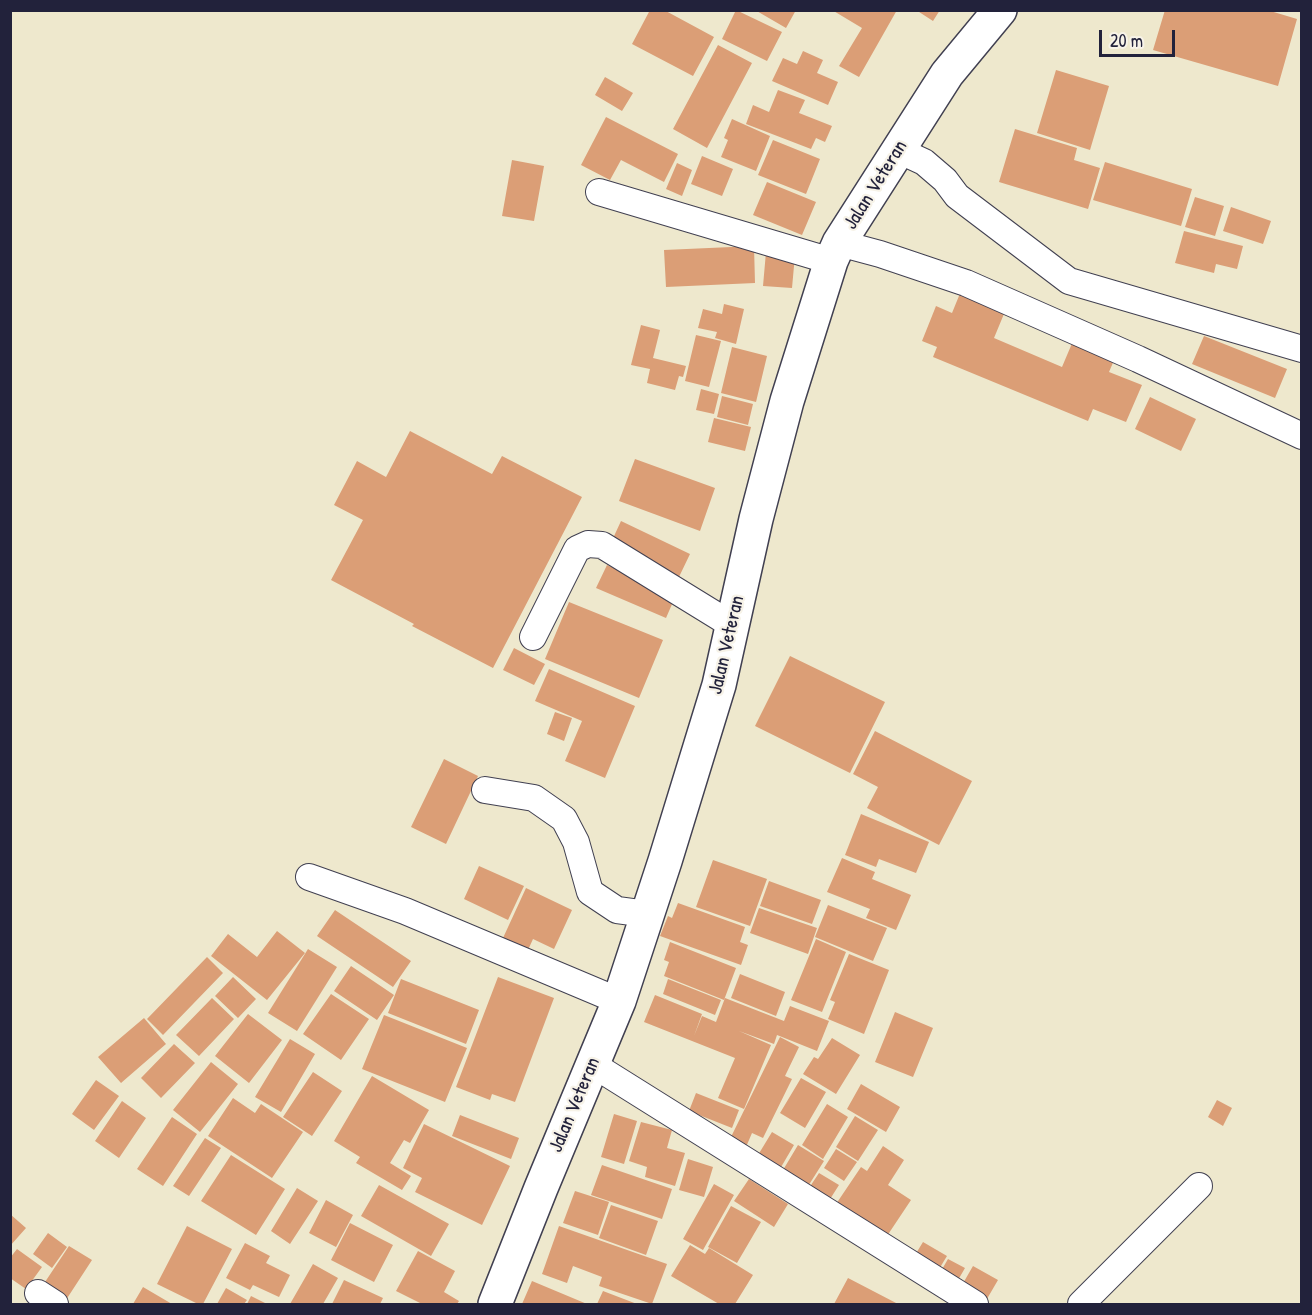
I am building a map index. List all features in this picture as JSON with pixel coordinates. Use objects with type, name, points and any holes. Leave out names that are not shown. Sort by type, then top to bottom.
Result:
[{"type":"highway","name":"Jalan Veteran","points":[[495,1305],[619,1001],[665,861],[719,685],[756,519],[787,401],[835,252],[947,74],[1000,10]]},
{"type":"street","points":[[898,150],[924,162],[945,180],[957,196],[1070,281],[1302,349]]},
{"type":"street","points":[[599,192],[835,252],[880,254],[966,283],[1138,359],[1302,436]]},
{"type":"street","points":[[533,637],[577,549],[588,544],[602,545],[732,625]]},
{"type":"street","points":[[485,790],[534,798],[564,819],[576,842],[590,892],[617,910],[647,914]]},
{"type":"street","points":[[309,877],[405,911],[619,1001]]},
{"type":"street","points":[[592,1064],[975,1305]]},
{"type":"street","points":[[1081,1305],[1199,1186]]},
{"type":"building","points":[[650,10],[664,10],[714,37],[693,76],[632,44]]},
{"type":"building","points":[[736,10],[782,32],[767,61],[722,39]]},
{"type":"building","points":[[755,10],[796,10],[786,28]]},
{"type":"building","points":[[832,10],[897,10],[859,77],[839,66],[862,28]]},
{"type":"building","points":[[916,10],[940,10],[933,21]]},
{"type":"building","points":[[1165,10],[1267,10],[1297,19],[1278,86],[1153,50]]},
{"type":"building","points":[[718,45],[752,63],[707,148],[673,129]]},
{"type":"building","points":[[803,51],[823,60],[817,73],[838,82],[828,105],[772,81],[783,58],[797,64]]},
{"type":"building","points":[[1056,70],[1109,86],[1090,150],[1037,133]]},
{"type":"building","points":[[605,77],[633,93],[622,111],[595,95]]},
{"type":"building","points":[[778,90],[805,100],[799,113],[832,126],[825,142],[816,138],[811,149],[746,124],[753,105],[769,112]]},
{"type":"building","points":[[606,117],[678,154],[664,182],[621,160],[610,180],[581,165]]},
{"type":"building","points":[[732,119],[770,136],[756,171],[721,157],[728,140],[724,138]]},
{"type":"building","points":[[1015,129],[1077,148],[1074,160],[1100,168],[1088,209],[999,182]]},
{"type":"building","points":[[773,140],[820,159],[806,194],[758,175]]},
{"type":"building","points":[[702,156],[733,169],[722,196],[691,184]]},
{"type":"building","points":[[512,160],[544,166],[534,221],[502,216]]},
{"type":"building","points":[[1105,162],[1192,189],[1181,226],[1093,200]]},
{"type":"building","points":[[677,163],[692,170],[682,196],[666,189]]},
{"type":"building","points":[[767,182],[816,202],[802,235],[753,215]]},
{"type":"building","points":[[1195,197],[1224,206],[1215,236],[1185,227]]},
{"type":"building","points":[[1231,207],[1271,221],[1263,244],[1223,231]]},
{"type":"building","points":[[1184,231],[1243,246],[1237,269],[1216,264],[1214,273],[1175,263]]},
{"type":"building","points":[[754,246],[755,283],[666,287],[664,250]]},
{"type":"building","points":[[766,252],[795,255],[792,288],[763,286]]},
{"type":"building","points":[[961,291],[1006,309],[994,338],[1062,367],[1073,341],[1115,358],[1109,372],[1142,385],[1126,422],[1093,409],[1088,421],[933,357],[937,347],[922,341],[936,306],[952,313]]},
{"type":"building","points":[[724,304],[744,309],[736,344],[715,338],[717,332],[698,328],[703,309],[722,314]]},
{"type":"building","points":[[641,325],[660,330],[653,358],[686,366],[683,377],[679,376],[675,390],[647,383],[650,369],[631,365]]},
{"type":"building","points":[[696,335],[721,341],[709,387],[685,381]]},
{"type":"building","points":[[1204,336],[1287,369],[1275,398],[1192,364]]},
{"type":"building","points":[[732,347],[767,356],[756,402],[721,393]]},
{"type":"building","points":[[701,389],[719,394],[714,414],[696,410]]},
{"type":"building","points":[[722,396],[753,404],[748,425],[717,417]]},
{"type":"building","points":[[1150,397],[1196,419],[1181,451],[1135,429]]},
{"type":"building","points":[[714,418],[751,427],[745,451],[708,442]]},
{"type":"building","points":[[410,431],[492,474],[502,456],[582,497],[493,668],[331,580],[363,520],[334,505],[357,461],[386,477]]},
{"type":"building","points":[[635,459],[715,488],[700,531],[619,501]]},
{"type":"building","points":[[621,521],[690,554],[678,579],[609,547]]},
{"type":"building","points":[[607,565],[676,595],[666,618],[596,588]]},
{"type":"building","points":[[569,602],[663,640],[639,698],[545,659]]},
{"type":"building","points":[[514,648],[545,664],[534,685],[503,670]]},
{"type":"building","points":[[790,656],[885,702],[850,773],[755,726]]},
{"type":"building","points":[[549,669],[635,706],[605,778],[565,761],[582,721],[535,701]]},
{"type":"building","points":[[555,712],[572,718],[564,741],[547,734]]},
{"type":"building","points":[[875,731],[972,781],[939,845],[867,808],[878,787],[853,774]]},
{"type":"building","points":[[444,759],[478,776],[446,844],[411,827]]},
{"type":"building","points":[[861,814],[929,842],[916,873],[879,859],[876,867],[845,855]]},
{"type":"building","points":[[842,858],[875,872],[872,879],[911,895],[896,930],[866,918],[870,909],[827,892]]},
{"type":"building","points":[[713,860],[767,879],[750,926],[696,907]]},
{"type":"building","points":[[479,866],[524,886],[508,920],[464,899]]},
{"type":"building","points":[[769,881],[821,900],[812,924],[760,906]]},
{"type":"building","points":[[526,888],[572,910],[554,949],[533,939],[528,950],[503,938]]},
{"type":"building","points":[[678,903],[745,927],[740,942],[748,945],[741,965],[660,936],[668,916],[672,918]]},
{"type":"building","points":[[828,905],[887,928],[873,961],[815,937]]},
{"type":"building","points":[[759,908],[817,928],[808,954],[750,933]]},
{"type":"building","points":[[335,910],[411,961],[393,987],[317,936]]},
{"type":"building","points":[[277,931],[305,953],[267,1000],[211,956],[228,934],[257,957]]},
{"type":"building","points":[[816,939],[846,952],[822,1012],[791,1000]]},
{"type":"building","points":[[670,942],[736,968],[724,1000],[664,976],[669,962],[664,960]]},
{"type":"building","points":[[308,949],[337,967],[297,1031],[268,1013]]},
{"type":"building","points":[[849,954],[889,970],[864,1034],[828,1019],[835,1002],[830,1000]]},
{"type":"building","points":[[207,957],[223,973],[163,1035],[147,1019]]},
{"type":"building","points":[[351,966],[394,995],[377,1020],[334,991]]},
{"type":"building","points":[[740,974],[785,992],[776,1016],[731,998]]},
{"type":"building","points":[[233,977],[256,999],[238,1018],[215,996]]},
{"type":"building","points":[[498,977],[554,998],[515,1102],[492,1094],[490,1100],[456,1087]]},
{"type":"building","points":[[401,979],[479,1010],[466,1044],[388,1013]]},
{"type":"building","points":[[668,979],[721,1000],[715,1015],[663,994]]},
{"type":"building","points":[[331,994],[369,1019],[341,1060],[303,1034]]},
{"type":"building","points":[[655,995],[702,1014],[694,1036],[702,1016],[716,1022],[725,998],[784,1021],[790,1006],[829,1021],[817,1051],[777,1035],[774,1044],[739,1031],[771,1045],[744,1109],[718,1098],[735,1058],[644,1022]]},
{"type":"building","points":[[212,998],[234,1019],[199,1056],[176,1035]]},
{"type":"building","points":[[895,1012],[933,1028],[913,1077],[875,1062]]},
{"type":"building","points":[[248,1014],[282,1040],[249,1083],[215,1056]]},
{"type":"building","points":[[384,1015],[467,1048],[445,1102],[362,1069]]},
{"type":"building","points":[[144,1018],[166,1044],[121,1083],[98,1057]]},
{"type":"building","points":[[780,1037],[799,1047],[785,1076],[792,1079],[763,1138],[752,1133],[746,1147],[730,1139]]},
{"type":"building","points":[[832,1038],[860,1055],[836,1094],[803,1074],[814,1057],[818,1059]]},
{"type":"building","points":[[290,1039],[315,1054],[281,1112],[255,1097]]},
{"type":"building","points":[[174,1044],[195,1063],[161,1098],[141,1078]]},
{"type":"building","points":[[211,1062],[238,1084],[200,1132],[173,1110]]},
{"type":"building","points":[[313,1072],[342,1091],[312,1136],[283,1117]]},
{"type":"building","points":[[372,1076],[429,1110],[410,1143],[404,1140],[390,1163],[411,1176],[402,1190],[356,1163],[360,1157],[334,1141]]},
{"type":"building","points":[[801,1078],[826,1092],[805,1128],[780,1113]]},
{"type":"building","points":[[96,1080],[119,1096],[94,1130],[72,1114]]},
{"type":"building","points":[[861,1084],[900,1107],[886,1132],[847,1109]]},
{"type":"building","points":[[696,1093],[739,1110],[732,1128],[689,1111]]},
{"type":"building","points":[[233,1098],[255,1113],[261,1104],[303,1132],[272,1178],[208,1136]]},
{"type":"building","points":[[1217,1100],[1232,1108],[1223,1126],[1208,1117]]},
{"type":"building","points":[[122,1101],[146,1118],[119,1158],[95,1141]]},
{"type":"building","points":[[827,1104],[848,1117],[823,1159],[802,1145]]},
{"type":"building","points":[[614,1114],[637,1121],[624,1164],[601,1157]]},
{"type":"building","points":[[460,1115],[519,1138],[511,1159],[452,1136]]},
{"type":"building","points":[[855,1116],[878,1130],[858,1161],[836,1147]]},
{"type":"building","points":[[172,1117],[197,1134],[163,1186],[137,1169]]},
{"type":"building","points":[[641,1122],[672,1130],[667,1148],[685,1153],[675,1186],[645,1177],[647,1167],[629,1161]]},
{"type":"building","points":[[424,1124],[510,1166],[482,1225],[415,1192],[422,1178],[403,1168]]},
{"type":"building","points":[[772,1132],[794,1145],[777,1174],[755,1160]]},
{"type":"building","points":[[205,1138],[221,1148],[189,1196],[173,1186]]},
{"type":"building","points":[[798,1145],[824,1161],[805,1191],[780,1175]]},
{"type":"building","points":[[883,1146],[904,1160],[888,1185],[911,1200],[887,1236],[832,1210],[861,1167],[867,1171]]},
{"type":"building","points":[[836,1149],[857,1162],[844,1181],[824,1168]]},
{"type":"building","points":[[231,1155],[285,1189],[256,1235],[201,1201]]},
{"type":"building","points":[[688,1159],[713,1167],[704,1197],[679,1190]]},
{"type":"building","points":[[602,1165],[672,1189],[662,1219],[591,1195]]},
{"type":"building","points":[[819,1173],[839,1185],[825,1207],[805,1194]]},
{"type":"building","points":[[749,1179],[788,1204],[774,1227],[734,1201]]},
{"type":"building","points":[[714,1184],[734,1195],[703,1250],[683,1239]]},
{"type":"building","points":[[379,1185],[449,1224],[431,1256],[361,1216]]},
{"type":"building","points":[[297,1188],[318,1201],[290,1244],[271,1231]]},
{"type":"building","points":[[575,1191],[609,1202],[598,1235],[563,1223]]},
{"type":"building","points":[[326,1200],[353,1215],[336,1247],[309,1233]]},
{"type":"building","points":[[611,1205],[658,1221],[646,1255],[599,1238]]},
{"type":"building","points":[[731,1206],[761,1222],[737,1263],[708,1247]]},
{"type":"building","points":[[10,1214],[26,1228],[10,1246]]},
{"type":"building","points":[[350,1223],[393,1245],[374,1282],[331,1260]]},
{"type":"building","points":[[187,1226],[232,1249],[203,1304],[198,1304],[157,1284]]},
{"type":"building","points":[[559,1226],[667,1264],[652,1304],[599,1286],[602,1277],[573,1266],[567,1283],[542,1274]]},
{"type":"building","points":[[48,1233],[67,1247],[52,1268],[33,1254]]},
{"type":"building","points":[[923,1242],[947,1256],[936,1274],[912,1260]]},
{"type":"building","points":[[245,1243],[270,1256],[266,1263],[290,1275],[279,1297],[253,1285],[250,1290],[226,1278]]},
{"type":"building","points":[[690,1245],[705,1254],[709,1248],[753,1275],[735,1304],[719,1304],[671,1276]]},
{"type":"building","points":[[69,1246],[92,1260],[64,1303],[41,1288]]},
{"type":"building","points":[[17,1249],[42,1267],[26,1289],[10,1278],[10,1258]]},
{"type":"building","points":[[418,1251],[455,1271],[444,1292],[459,1301],[457,1304],[422,1304],[396,1291]]},
{"type":"building","points":[[948,1259],[965,1268],[954,1287],[937,1278]]},
{"type":"building","points":[[313,1264],[338,1278],[323,1304],[290,1304]]},
{"type":"building","points":[[973,1266],[998,1280],[984,1304],[958,1292]]},
{"type":"building","points":[[848,1278],[898,1304],[834,1304]]},
{"type":"building","points":[[344,1280],[383,1298],[380,1304],[332,1304]]},
{"type":"building","points":[[532,1281],[587,1304],[522,1304]]},
{"type":"building","points":[[143,1287],[172,1304],[133,1304]]},
{"type":"building","points":[[226,1288],[247,1300],[244,1304],[217,1304]]},
{"type":"building","points":[[603,1291],[637,1304],[597,1304]]},
{"type":"building","points":[[251,1296],[267,1304],[247,1304]]}]
